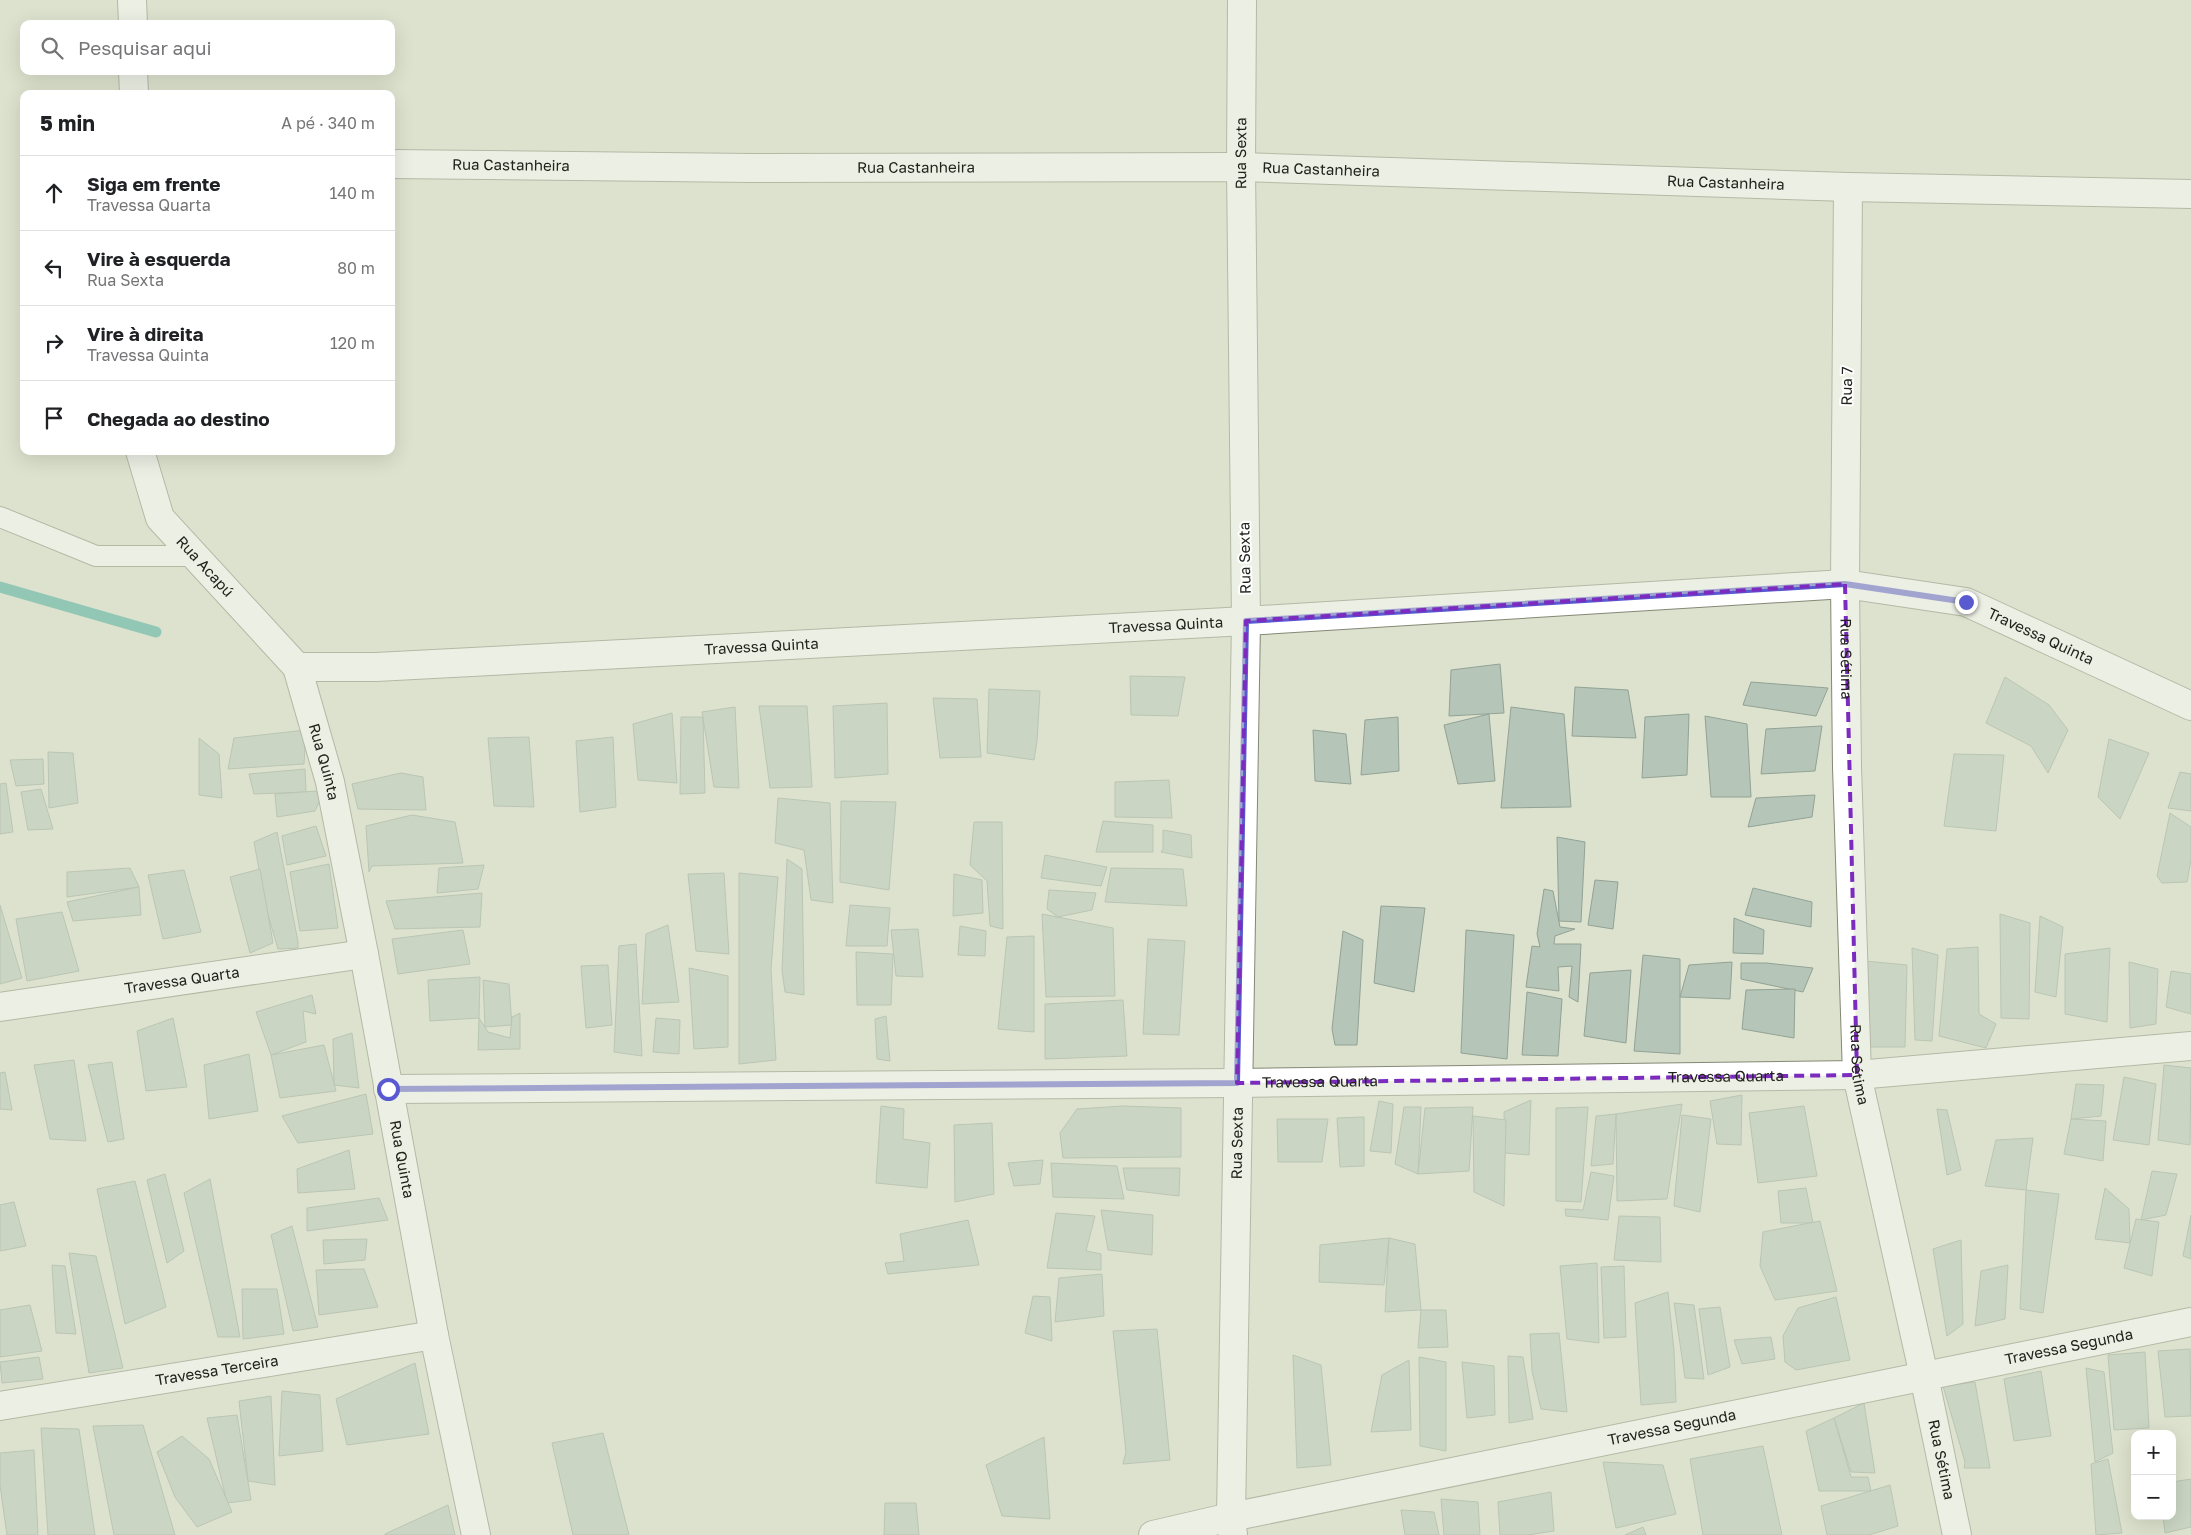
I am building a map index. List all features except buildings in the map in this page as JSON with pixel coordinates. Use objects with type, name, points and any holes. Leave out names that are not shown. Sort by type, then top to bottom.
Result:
[{"type":"street","points":[[132,0],[133,20]]},
{"type":"street","name":"Rua Sexta","points":[[1232,1526],[1237,1083],[1246,621],[1241,167],[1242,0]]},
{"type":"street","points":[[134,75],[134,90]]},
{"type":"street","name":"Rua Castanheira","points":[[395,164],[751,168],[1241,167],[1848,187],[2191,194]]},
{"type":"street","name":"Rua 7","points":[[1845,584],[1848,187]]},
{"type":"street","name":"Rua Acapú","points":[[141,455],[160,518],[297,667]]},
{"type":"street","name":"Travessa Quinta","points":[[297,667],[376,667],[1246,621],[1845,584],[1966,602],[2191,706]]},
{"type":"street","name":"Rua Sétima","points":[[1845,584],[1847,777],[1857,1075],[1924,1376],[1957,1535]]},
{"type":"street","name":"Rua Quinta","points":[[297,667],[330,782],[364,954],[434,1335],[476,1535]]},
{"type":"street","name":"Travessa Quarta","points":[[0,1007],[364,954]]},
{"type":"street","name":"Travessa Quarta","points":[[388,1089],[1237,1083],[1857,1075],[2191,1046]]},
{"type":"street","name":"Travessa Segunda","points":[[1153,1535],[1232,1526],[1924,1376],[2191,1322]]},
{"type":"street","name":"Travessa Terceira","points":[[0,1406],[434,1335]]},
{"type":"lane","points":[[0,517],[96,556],[195,556]]},
{"type":"highlighted area","points":[[1845,584],[1857,1075],[1237,1083],[1246,621]]},
{"type":"waterway","points":[[0,587],[156,632]]},
{"type":"route","points":[[388,1089],[853,1084],[1237,1083],[1246,621],[1845,584],[1966,602]]}]
